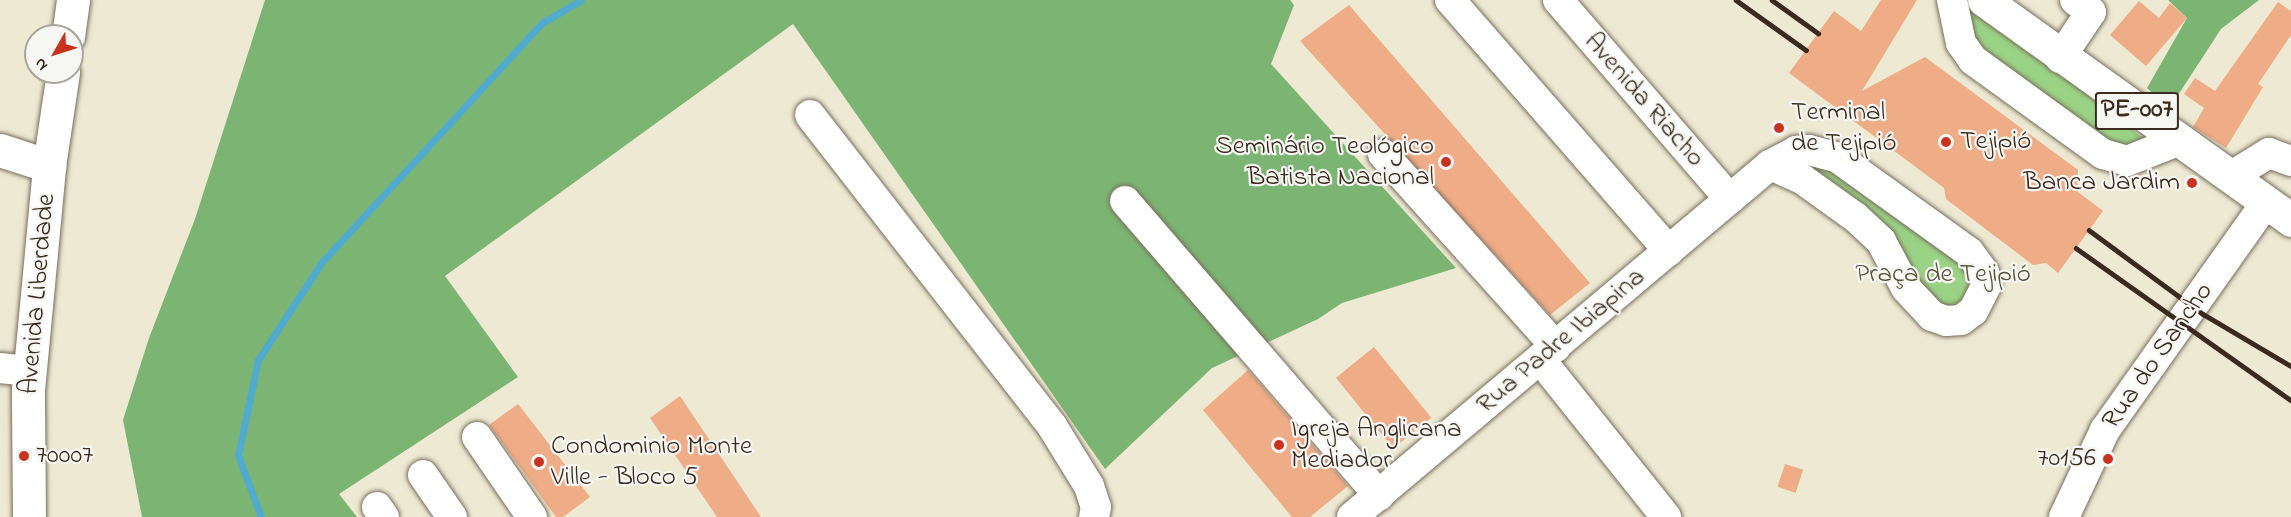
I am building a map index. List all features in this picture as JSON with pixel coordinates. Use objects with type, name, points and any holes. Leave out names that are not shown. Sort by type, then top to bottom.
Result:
[{"type":"main road","points":[[70,24],[73,0]]},
{"type":"main road","name":"PE-007","points":[[1991,2],[2060,58],[2180,140],[2278,212]]},
{"type":"main road","name":"Avenida Liberdade","points":[[29,517],[15,369],[61,84]]},
{"type":"main road","points":[[0,150],[49,166]]},
{"type":"street","points":[[1450,0],[1669,251]]},
{"type":"street","name":"Avenida Riacho","points":[[1558,0],[1730,199]]},
{"type":"street","points":[[1952,0],[1965,51],[2103,154],[2127,161],[2180,140]]},
{"type":"street","points":[[2060,58],[2091,12],[2075,0]]},
{"type":"street","points":[[810,115],[1052,426],[1089,486],[1096,507],[1094,517]]},
{"type":"street","name":"Rua Padre Ibiapina","points":[[1352,517],[1770,165],[1796,151],[1823,153],[1838,158],[1912,209],[1968,252],[1984,273],[1986,286],[1973,310],[1961,320],[1932,316],[1906,288],[1881,241],[1855,217],[1802,179],[1770,165]]},
{"type":"street","points":[[2229,177],[2269,153],[2291,161]]},
{"type":"street","points":[[1383,154],[1548,353],[1666,517]]},
{"type":"street","points":[[1125,201],[1378,495]]},
{"type":"street","name":"Rua do Sancho","points":[[2064,517],[2105,430],[2278,212]]},
{"type":"street","points":[[477,437],[532,517]]},
{"type":"street","points":[[423,475],[452,517]]},
{"type":"green space","points":[[265,0],[1290,0],[1294,5],[1271,64],[1456,268],[1342,303],[1318,319],[1212,368],[1105,469],[793,24],[445,276],[518,377],[339,494],[357,517],[142,517],[123,420],[149,338],[195,219]]},
{"type":"green space","points":[[1957,0],[1970,0],[2060,58],[2092,99],[2157,149],[2133,159],[1965,50]]},
{"type":"green space","points":[[2168,0],[2259,0],[2221,29],[2169,109],[2147,88],[2187,18]]},
{"type":"green space","name":"Praça de Tejipió","points":[[1797,149],[1984,269],[1960,320],[1773,161]]},
{"type":"building","name":"Tejipió","points":[[1881,0],[1917,0],[1862,91],[1925,57],[2078,170],[2078,192],[2103,211],[2058,273],[2046,263],[2033,265],[1946,199],[1944,188],[1789,73],[1834,11],[1861,31]]},
{"type":"building","points":[[2139,1],[2159,18],[2170,3],[2187,18],[2146,66],[2110,35]]},
{"type":"building","points":[[2278,2],[2291,11],[2291,35],[2258,84],[2263,87],[2226,148],[2193,127],[2204,108],[2184,94],[2195,78],[2215,91]]},
{"type":"building","name":"Seminário Teológico Batista Nacional","points":[[1349,5],[1590,283],[1550,315],[1300,41]]},
{"type":"building","points":[[1374,347],[1431,418],[1393,449],[1336,378]]},
{"type":"building","name":"Igreja Anglicana Mediador","points":[[1248,370],[1348,486],[1310,517],[1292,517],[1203,410]]},
{"type":"building","points":[[680,396],[761,517],[717,517],[650,418]]},
{"type":"building","name":"Condominio Monte Ville - Bloco 5","points":[[518,404],[590,497],[563,517],[556,517],[489,425]]},
{"type":"building","points":[[1785,464],[1803,470],[1796,493],[1778,487]]},
{"type":"waterway","points":[[261,517],[238,455],[258,360],[322,262],[542,23],[581,0]]},
{"type":"railway","points":[[1736,0],[1806,50]]},
{"type":"railway","points":[[1772,0],[1818,33]]},
{"type":"railway","points":[[2089,230],[2203,314],[2291,366]]},
{"type":"railway","points":[[2076,248],[2291,400]]},
{"type":"place","name":"Terminal de Tejipió","points":[[1779,128]]},
{"type":"place","name":"Tejipió","points":[[1946,142]]},
{"type":"place","name":"Seminário Teológico Batista Nacional","points":[[1446,162]]},
{"type":"place","name":"Banca Jardim","points":[[2192,183]]},
{"type":"place","name":"Igreja Anglicana Mediador","points":[[1279,445]]},
{"type":"place","name":"70007","points":[[24,456]]},
{"type":"place","name":"70156","points":[[2108,459]]},
{"type":"place","name":"Condominio Monte Ville - Bloco 5","points":[[539,462]]}]
